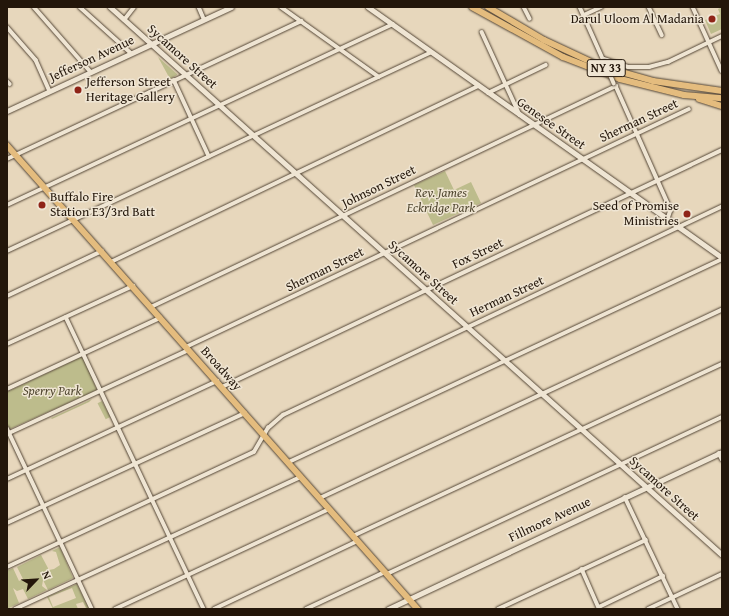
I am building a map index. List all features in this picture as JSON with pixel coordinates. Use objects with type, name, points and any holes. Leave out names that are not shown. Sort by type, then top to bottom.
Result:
[{"type":"highway","name":"NY 33","points":[[472,7],[562,57],[620,79],[684,95],[722,98]]},
{"type":"highway","name":"NY 33","points":[[490,8],[544,40],[600,66],[653,81],[722,91]]},
{"type":"highway","points":[[684,95],[722,106]]},
{"type":"main road","name":"Broadway","points":[[7,145],[418,609]]},
{"type":"street","points":[[34,7],[91,72]]},
{"type":"street","points":[[80,7],[131,53]]},
{"type":"street","name":"Sycamore Street","points":[[110,7],[722,555]]},
{"type":"street","points":[[124,20],[134,7]]},
{"type":"street","points":[[199,7],[204,19]]},
{"type":"street","name":"Jefferson Avenue","points":[[7,111],[231,7]]},
{"type":"street","points":[[281,7],[379,77]]},
{"type":"street","name":"Genesee Street","points":[[368,7],[722,258]]},
{"type":"street","points":[[524,7],[530,20]]},
{"type":"street","points":[[580,7],[672,211],[668,219]]},
{"type":"street","points":[[584,15],[601,7]]},
{"type":"street","points":[[649,7],[662,35]]},
{"type":"street","points":[[693,7],[722,71]]},
{"type":"street","points":[[7,159],[300,21]]},
{"type":"street","points":[[7,205],[393,24]]},
{"type":"street","points":[[7,28],[36,60],[50,91]]},
{"type":"street","points":[[482,32],[521,116]]},
{"type":"street","points":[[604,60],[628,67],[649,67],[664,63],[722,36]]},
{"type":"street","points":[[7,251],[431,52]]},
{"type":"street","points":[[488,93],[546,65]]},
{"type":"street","points":[[174,80],[209,156]]},
{"type":"street","name":"Johnson Street","points":[[151,307],[615,85]]},
{"type":"street","points":[[111,262],[479,86]]},
{"type":"street","name":"Sherman Street","points":[[8,433],[101,390],[383,253],[689,109]]},
{"type":"street","name":"Fox Street","points":[[222,387],[722,150]]},
{"type":"street","name":"Herman Street","points":[[7,567],[254,452],[264,434],[283,415],[722,207]]},
{"type":"street","points":[[7,296],[102,252]]},
{"type":"street","points":[[289,462],[506,362],[722,258]]},
{"type":"street","points":[[7,344],[133,286]]},
{"type":"street","points":[[320,498],[722,310]]},
{"type":"street","points":[[66,317],[204,609]]},
{"type":"street","points":[[7,389],[160,318]]},
{"type":"street","points":[[354,536],[722,364]]},
{"type":"street","points":[[7,478],[217,382]]},
{"type":"street","points":[[7,523],[245,413]]},
{"type":"street","points":[[306,609],[722,417]]},
{"type":"street","points":[[7,428],[8,433],[27,470],[92,609]]},
{"type":"street","points":[[721,452],[722,459]]},
{"type":"street","name":"Fillmore Avenue","points":[[388,609],[721,452]]},
{"type":"street","points":[[15,609],[78,579],[171,538],[301,476]]},
{"type":"street","points":[[626,497],[678,609]]},
{"type":"street","points":[[115,609],[330,509]]},
{"type":"street","points":[[498,609],[646,540]]},
{"type":"street","points":[[214,609],[358,541]]},
{"type":"street","points":[[582,569],[599,608],[663,576]]},
{"type":"street","points":[[648,609],[722,574]]},
{"type":"green space","points":[[722,7],[722,29],[711,34],[705,20],[720,14],[718,9]]},
{"type":"green space","points":[[158,57],[177,74],[177,75],[170,79]]},
{"type":"green space","name":"Rev. James Eckridge Park","points":[[445,171],[454,190],[471,182],[481,203],[433,225],[414,185]]},
{"type":"green space","name":"Sperry Park","points":[[83,356],[97,390],[10,429],[7,423],[7,392]]},
{"type":"green space","points":[[92,399],[89,402],[52,419],[51,418]]},
{"type":"green space","points":[[102,401],[110,417],[106,419],[98,403]]},
{"type":"green space","points":[[60,547],[73,578],[48,590],[43,580],[42,586],[47,590],[28,599],[23,589],[17,591],[13,588],[19,603],[7,609],[7,571],[13,568],[19,581],[23,579],[17,567],[41,555],[49,570],[54,569],[60,565],[56,552],[52,551]]},
{"type":"green space","points":[[77,584],[89,609],[84,609],[86,608],[83,602],[76,604],[78,609],[53,609],[47,597]],"holes":[[[72,588],[76,598],[53,607],[49,597]]]},
{"type":"place","name":"Darul Uloom Al Madania","points":[[712,19]]},
{"type":"place","name":"Jefferson Street Heritage Gallery","points":[[78,90]]},
{"type":"place","name":"Buffalo Fire Station E3/3rd Batt","points":[[42,205]]},
{"type":"place","name":"Seed of Promise Ministries","points":[[687,214]]}]
